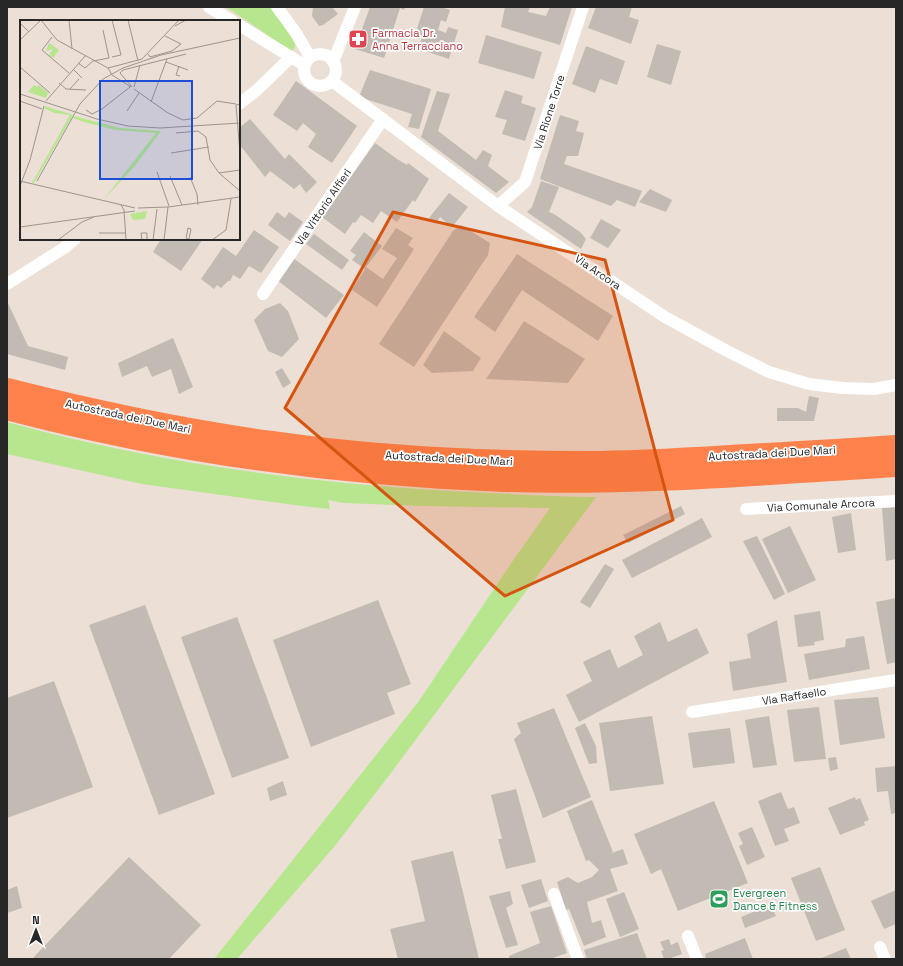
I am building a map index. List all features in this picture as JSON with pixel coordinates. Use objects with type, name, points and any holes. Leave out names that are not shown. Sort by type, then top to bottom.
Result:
[{"type":"highway","name":"Autostrada dei Due Mari","points":[[7,389],[127,417],[196,431],[274,443],[350,452],[428,458],[588,462],[660,460],[896,446]]},
{"type":"highway","name":"Autostrada dei Due Mari","points":[[7,409],[114,434],[271,462],[348,471],[427,477],[506,481],[648,480],[896,466]]},
{"type":"street","points":[[209,7],[230,20]]},
{"type":"street","points":[[277,7],[296,34],[307,61],[305,76],[312,84],[322,86],[332,81],[336,72],[333,62],[325,55],[315,55],[307,61]]},
{"type":"street","points":[[333,62],[355,7]]},
{"type":"street","name":"Via Rione Torre","points":[[498,206],[525,182],[583,7]]},
{"type":"street","points":[[240,26],[291,57],[307,61]]},
{"type":"street","points":[[240,103],[257,90],[291,57]]},
{"type":"street","name":"Via Arcora","points":[[332,81],[498,206],[665,317],[727,351],[769,372],[809,384],[866,389],[896,385]]},
{"type":"street","name":"Via Vittorio Alfieri","points":[[263,294],[383,119]]},
{"type":"street","points":[[7,284],[64,248],[73,240]]},
{"type":"street","name":"Via Comunale Arcora","points":[[746,509],[896,501]]},
{"type":"street","name":"Via Raffaello","points":[[692,712],[896,680]]},
{"type":"street","points":[[554,894],[578,959]]},
{"type":"street","points":[[688,936],[698,959]]},
{"type":"street","points":[[880,947],[885,959]]},
{"type":"highlighted area","points":[[393,212],[605,260],[673,520],[505,596],[285,408]]},
{"type":"green space","points":[[226,7],[272,7],[295,43],[294,49],[288,52],[262,31]]},
{"type":"green space","points":[[7,422],[121,450],[236,470],[352,484],[469,492],[596,497],[394,769],[334,847],[237,959],[214,959],[419,701],[550,508],[421,506],[344,503],[328,500],[330,509],[142,484],[7,454]]},
{"type":"building","points":[[313,7],[335,7],[333,8],[338,14],[323,25],[319,26],[312,16]]},
{"type":"building","points":[[370,7],[405,7],[404,10],[400,8],[384,58],[355,49]]},
{"type":"building","points":[[424,7],[441,7],[450,10],[446,22],[441,20],[438,30],[446,33],[448,27],[458,30],[449,59],[419,49],[422,37],[415,35]]},
{"type":"building","points":[[505,7],[530,7],[528,12],[546,16],[550,7],[572,7],[560,45],[501,27]]},
{"type":"building","points":[[596,7],[632,7],[629,17],[639,20],[631,44],[588,28]]},
{"type":"building","points":[[486,35],[542,52],[534,79],[478,63]]},
{"type":"building","points":[[657,44],[681,51],[671,85],[647,77]]},
{"type":"building","points":[[586,46],[625,61],[617,85],[600,79],[595,93],[572,84]]},
{"type":"building","points":[[370,70],[431,89],[419,129],[408,127],[412,114],[359,97]]},
{"type":"building","points":[[296,81],[357,126],[332,163],[308,147],[316,134],[303,123],[297,131],[273,115]]},
{"type":"building","points":[[505,90],[523,96],[521,103],[536,108],[525,141],[502,134],[507,120],[495,117]]},
{"type":"building","points":[[437,91],[450,94],[438,131],[476,160],[483,150],[492,155],[488,166],[509,182],[496,193],[421,137]]},
{"type":"building","points":[[560,115],[579,121],[576,131],[584,133],[578,156],[567,156],[564,164],[642,191],[635,207],[617,200],[611,206],[540,179]]},
{"type":"building","points":[[250,119],[285,159],[289,154],[317,182],[306,193],[300,184],[294,189],[270,171],[265,177],[240,145],[240,127]]},
{"type":"building","points":[[375,143],[397,159],[407,165],[408,163],[429,179],[415,202],[413,200],[397,222],[381,211],[373,223],[361,215],[355,223],[353,222],[345,234],[322,217]]},
{"type":"building","points":[[541,181],[559,187],[549,212],[580,232],[586,239],[581,249],[527,212],[532,207]]},
{"type":"building","points":[[650,189],[672,200],[666,212],[639,202]]},
{"type":"building","points":[[449,193],[468,207],[452,227],[440,217],[436,223],[429,218]]},
{"type":"building","points":[[277,212],[285,218],[289,212],[303,222],[290,241],[268,225]]},
{"type":"building","points":[[601,219],[621,230],[608,248],[590,238]]},
{"type":"building","points":[[461,225],[490,243],[488,255],[414,367],[379,344],[453,231]]},
{"type":"building","points":[[396,228],[413,238],[408,245],[414,249],[377,307],[352,290],[365,269],[352,260],[356,255],[350,251],[364,232],[382,246],[366,267],[383,279],[397,258],[382,249]]},
{"type":"building","points":[[254,230],[279,247],[261,273],[249,266],[240,279],[233,275],[230,281],[228,281],[221,288],[217,285],[214,289],[201,279],[223,247],[236,256]]},
{"type":"building","points":[[314,234],[349,260],[342,270],[306,244]]},
{"type":"building","points":[[160,240],[202,240],[181,271],[153,252]]},
{"type":"building","points":[[517,254],[613,316],[598,341],[522,290],[495,332],[474,317]]},
{"type":"building","points":[[293,258],[344,295],[326,318],[277,280]]},
{"type":"building","points":[[7,301],[28,346],[68,357],[65,370],[7,354]]},
{"type":"building","points":[[280,303],[288,311],[299,339],[282,357],[268,351],[254,320],[265,309]]},
{"type":"building","points":[[524,321],[585,359],[568,383],[486,379]]},
{"type":"building","points":[[444,331],[481,358],[473,371],[432,373],[423,365]]},
{"type":"building","points":[[173,338],[193,387],[179,394],[171,369],[152,377],[147,366],[122,377],[118,363]]},
{"type":"building","points":[[282,368],[291,383],[283,388],[275,372]]},
{"type":"building","points":[[809,396],[819,398],[814,421],[777,421],[777,408],[798,408],[806,412]]},
{"type":"building","points":[[681,506],[685,514],[628,543],[623,535]]},
{"type":"building","points":[[896,507],[896,559],[886,561],[882,508]]},
{"type":"building","points":[[851,513],[856,550],[838,553],[832,517]]},
{"type":"building","points":[[702,518],[712,537],[632,578],[622,560]]},
{"type":"building","points":[[790,526],[816,580],[788,593],[762,539]]},
{"type":"building","points":[[757,536],[785,594],[774,600],[743,541]]},
{"type":"building","points":[[605,564],[614,569],[590,608],[580,602]]},
{"type":"building","points":[[896,598],[896,662],[887,664],[876,602]]},
{"type":"building","points":[[378,600],[411,684],[387,693],[395,714],[311,747],[273,640]]},
{"type":"building","points":[[145,605],[215,794],[159,815],[89,625]]},
{"type":"building","points":[[820,611],[824,640],[814,642],[815,645],[798,647],[794,615]]},
{"type":"building","points":[[237,617],[289,758],[232,778],[181,637]]},
{"type":"building","points":[[777,620],[787,682],[733,691],[729,662],[751,658],[747,634]]},
{"type":"building","points":[[660,622],[668,642],[697,628],[709,653],[579,722],[566,695],[592,681],[583,662],[610,649],[618,668],[643,655],[634,636]]},
{"type":"building","points":[[864,636],[870,669],[809,680],[804,654],[845,647],[846,639]]},
{"type":"building","points":[[54,681],[93,787],[7,818],[7,698]]},
{"type":"building","points":[[878,697],[885,738],[840,745],[834,700]]},
{"type":"building","points":[[819,707],[826,759],[794,762],[787,710]]},
{"type":"building","points":[[554,708],[591,797],[543,818],[514,739],[521,733],[517,723]]},
{"type":"building","points":[[652,716],[664,784],[610,791],[599,723]]},
{"type":"building","points":[[769,716],[777,765],[753,768],[745,720]]},
{"type":"building","points":[[585,723],[596,746],[597,763],[589,764],[575,728]]},
{"type":"building","points":[[730,728],[735,763],[693,768],[688,733]]},
{"type":"building","points":[[836,757],[838,769],[830,771],[828,758]]},
{"type":"building","points":[[896,766],[896,813],[891,814],[888,791],[877,792],[875,768]]},
{"type":"building","points":[[283,781],[287,795],[270,801],[267,788]]},
{"type":"building","points":[[516,789],[536,862],[506,869],[498,839],[502,839],[491,795]]},
{"type":"building","points":[[781,792],[788,809],[794,807],[800,823],[784,829],[789,841],[775,846],[758,801]]},
{"type":"building","points":[[855,797],[856,800],[860,798],[869,820],[864,822],[865,825],[840,835],[828,808]]},
{"type":"building","points":[[592,800],[613,852],[609,854],[623,849],[628,864],[610,869],[618,891],[587,902],[592,923],[601,920],[606,937],[584,946],[569,909],[566,910],[557,882],[568,877],[578,883],[592,877],[599,870],[589,860],[586,861],[567,811]]},
{"type":"building","points":[[714,801],[748,883],[678,911],[661,869],[651,874],[634,834]]},
{"type":"building","points":[[752,827],[765,857],[747,865],[739,846],[743,844],[738,833]]},
{"type":"building","points":[[453,851],[479,959],[398,959],[390,929],[425,921],[411,861]]},
{"type":"building","points":[[129,857],[201,925],[169,959],[32,959]]},
{"type":"building","points":[[820,867],[845,930],[816,941],[791,878]]},
{"type":"building","points":[[541,879],[548,901],[529,908],[521,885]]},
{"type":"building","points":[[17,886],[22,908],[7,913],[7,890]]},
{"type":"building","points":[[896,890],[896,924],[884,929],[871,901]]},
{"type":"building","points":[[510,891],[513,904],[506,908],[518,945],[506,948],[489,896]]},
{"type":"building","points":[[624,892],[639,929],[620,937],[606,899]]},
{"type":"building","points":[[771,905],[776,916],[745,928],[741,917]]},
{"type":"building","points":[[551,906],[567,953],[550,959],[509,959],[509,956],[540,943],[530,912]]},
{"type":"building","points":[[637,933],[647,959],[587,959],[584,950]]},
{"type":"building","points":[[745,938],[753,959],[706,959],[705,954]]},
{"type":"building","points":[[669,939],[671,945],[678,942],[682,954],[664,959],[661,951],[664,950],[660,942]]},
{"type":"building","points":[[846,948],[851,959],[819,959]]},
{"type":"place","name":"Farmacia Dr. Anna Terracciano","points":[[358,39]]},
{"type":"place","name":"Evergreen Dance & Fitness","points":[[719,899]]}]
